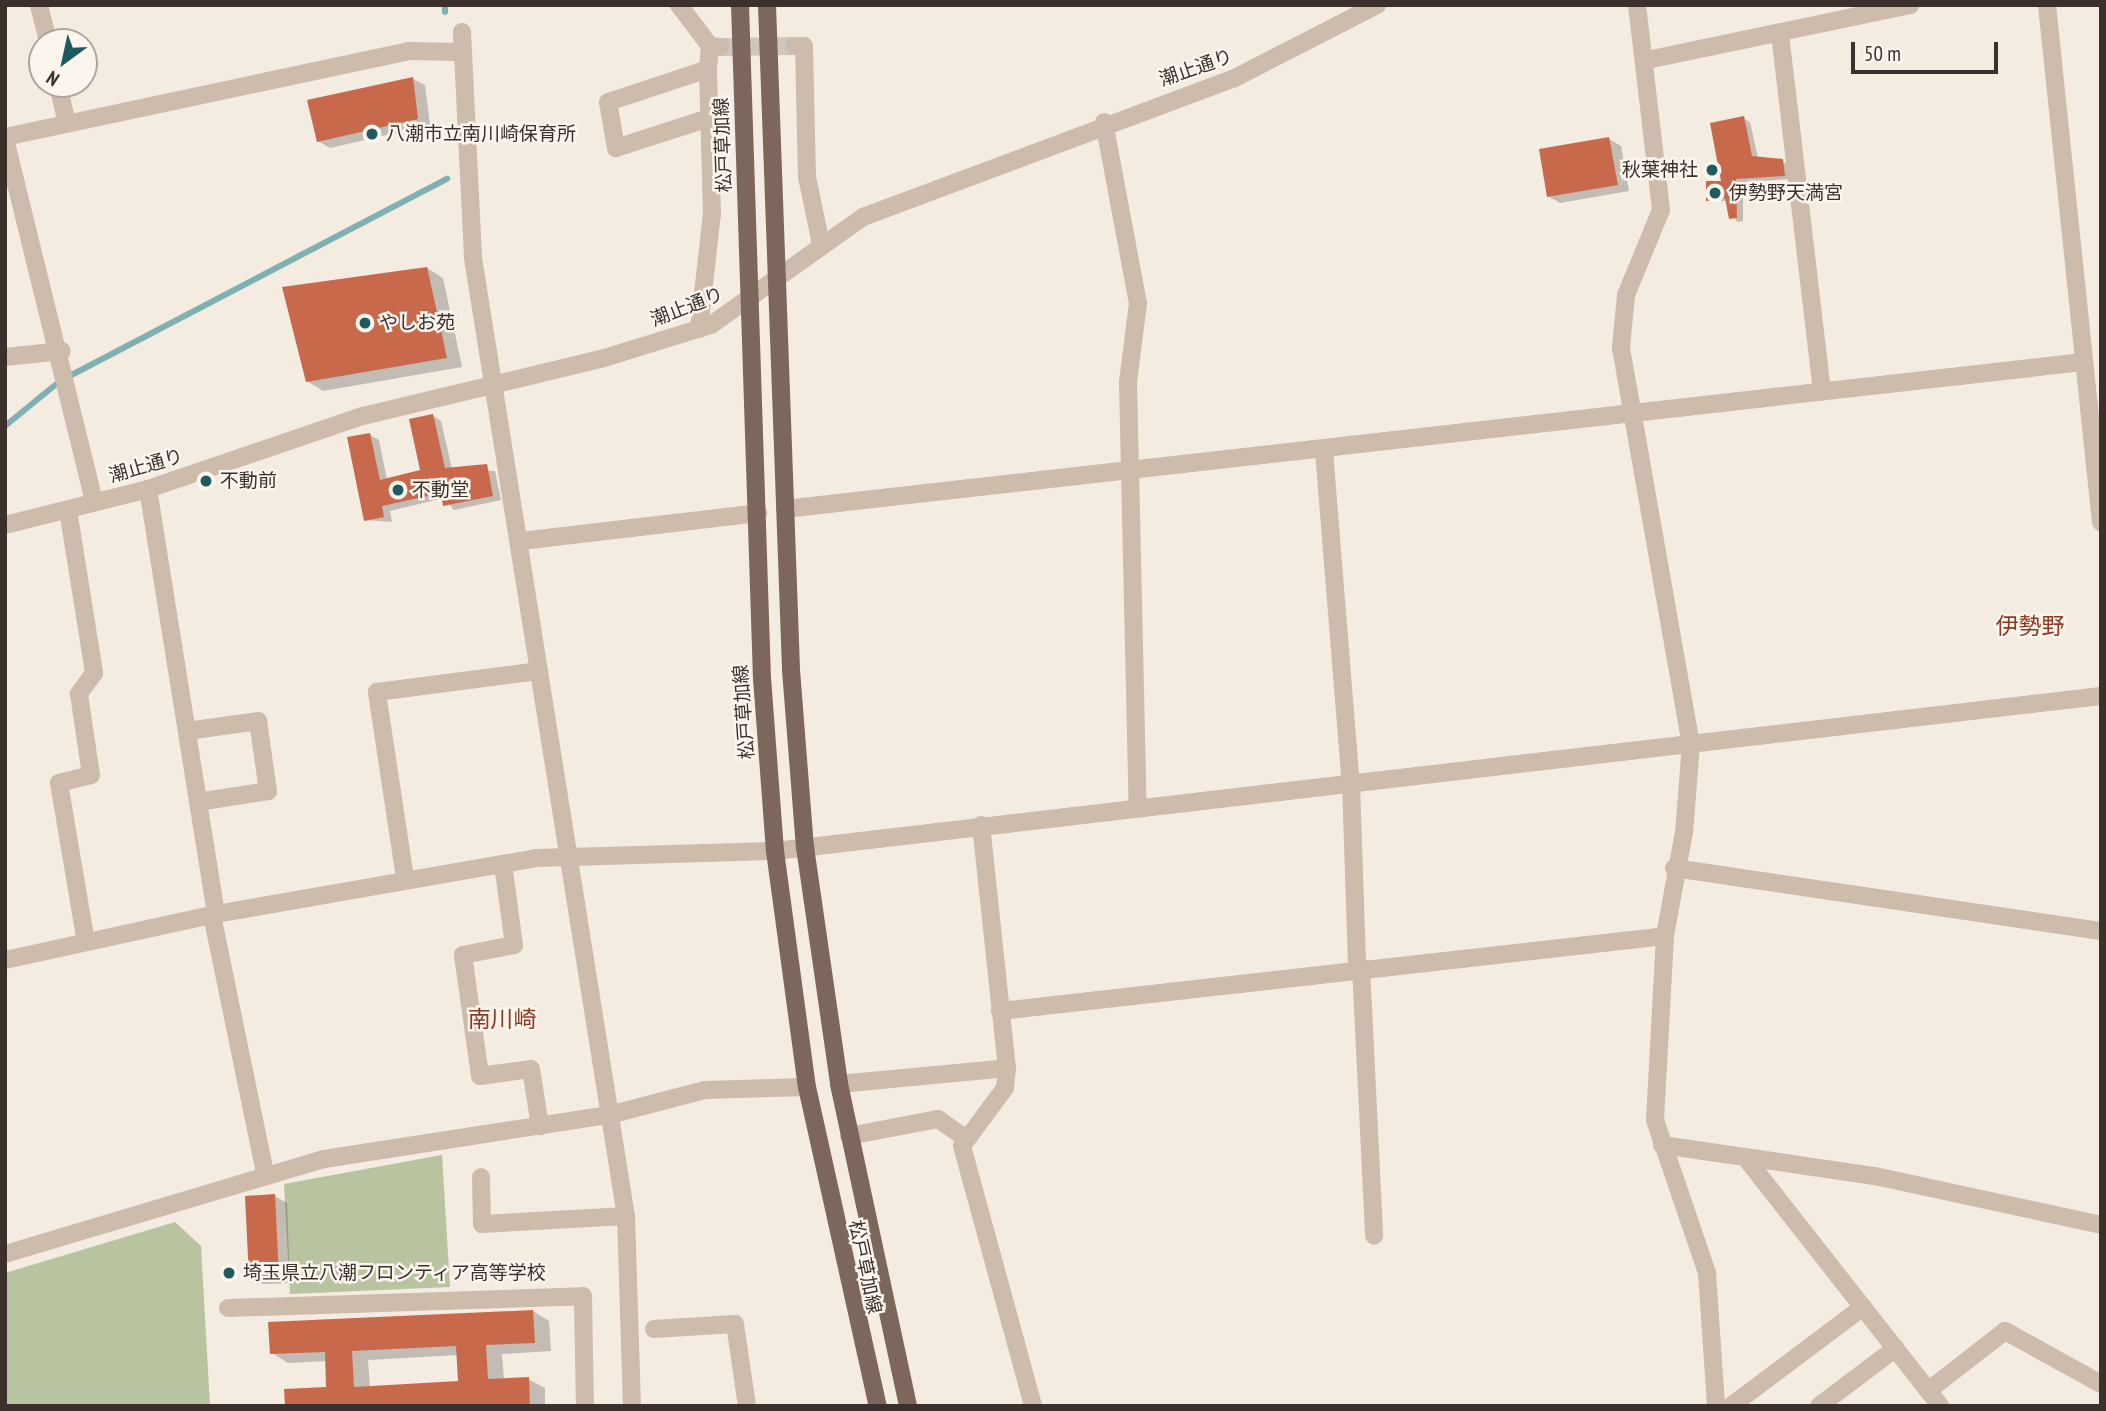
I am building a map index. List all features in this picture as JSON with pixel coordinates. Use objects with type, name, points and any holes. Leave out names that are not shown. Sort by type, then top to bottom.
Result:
[{"type":"main road","name":"松戸草加線","points":[[767,11],[785,509],[805,847],[839,1084],[908,1406]]},
{"type":"main road","name":"松戸草加線","points":[[740,12],[748,304],[775,850],[807,1087],[878,1406]]},
{"type":"street","points":[[39,5],[45,28]]},
{"type":"street","points":[[679,5],[715,47],[708,69],[712,214],[698,330]]},
{"type":"street","name":"潮止通り","points":[[5,525],[148,489],[363,416],[698,330],[748,304],[821,244],[863,217],[1104,122],[1233,79],[1377,5]]},
{"type":"street","points":[[1637,5],[1647,60],[1661,210],[1622,314],[1632,415],[1691,744],[1684,832],[1674,868],[1665,936],[1655,1106],[1662,1145],[1707,1273],[1716,1406]]},
{"type":"street","points":[[1647,60],[1910,5]]},
{"type":"street","points":[[2047,5],[2090,368],[2101,522]]},
{"type":"street","points":[[462,32],[458,52],[473,257],[521,541],[539,671],[626,1216],[632,1406]]},
{"type":"street","points":[[1780,34],[1822,391]]},
{"type":"street","points":[[794,46],[804,46],[807,177],[821,244]]},
{"type":"street","points":[[94,502],[62,351],[10,176],[5,138],[396,53],[458,52]]},
{"type":"street","points":[[708,69],[608,103],[616,148],[709,118]]},
{"type":"street","points":[[62,98],[68,124]]},
{"type":"street","points":[[1104,122],[1138,292],[1129,358],[1129,472],[1138,807]]},
{"type":"street","points":[[5,357],[62,351]]},
{"type":"street","points":[[785,509],[1324,451],[1822,391],[2090,368]]},
{"type":"street","points":[[1324,451],[1351,783],[1374,1236]]},
{"type":"street","points":[[148,489],[214,914],[265,1174]]},
{"type":"street","points":[[68,510],[94,673],[79,694],[91,775],[59,783],[86,942]]},
{"type":"street","points":[[521,541],[758,513]]},
{"type":"street","points":[[405,878],[377,692],[539,671]]},
{"type":"street","points":[[5,960],[214,914],[405,878],[503,863],[568,855],[805,847],[2101,696]]},
{"type":"street","points":[[187,731],[257,721],[268,791],[198,802]]},
{"type":"street","points":[[981,825],[1007,1068],[1005,1088],[962,1146],[1033,1406]]},
{"type":"street","points":[[503,863],[514,945],[463,955],[480,1076],[531,1069],[540,1126]]},
{"type":"street","points":[[1674,868],[2101,931]]},
{"type":"street","points":[[1000,1011],[1359,968],[1665,936]]},
{"type":"street","points":[[839,1084],[1007,1068]]},
{"type":"street","points":[[5,1254],[265,1174],[609,1115],[705,1090],[807,1087]]},
{"type":"street","points":[[849,1136],[938,1119],[967,1139]]},
{"type":"street","points":[[1662,1145],[1875,1176],[2101,1225]]},
{"type":"street","points":[[1745,1157],[1941,1406]]},
{"type":"street","points":[[481,1177],[482,1224],[626,1216]]},
{"type":"street","points":[[228,1308],[583,1296],[586,1406]]},
{"type":"street","points":[[1731,1406],[1863,1307]]},
{"type":"street","points":[[654,1329],[735,1324],[747,1406]]},
{"type":"street","points":[[1928,1390],[2005,1331],[2101,1384]]},
{"type":"street","points":[[1819,1406],[1895,1348]]},
{"type":"green space","points":[[442,1155],[450,1287],[290,1294],[284,1184]]},
{"type":"green space","points":[[175,1222],[201,1246],[210,1406],[5,1406],[5,1273]]},
{"type":"building","points":[[413,77],[418,119],[317,142],[307,100]]},
{"type":"building","points":[[1744,116],[1752,156],[1783,159],[1785,176],[1736,179],[1737,218],[1729,219],[1725,198],[1706,201],[1706,181],[1721,181],[1710,123]]},
{"type":"building","points":[[1609,137],[1618,185],[1547,197],[1539,149]]},
{"type":"building","name":"やしお苑","points":[[427,267],[447,358],[306,382],[282,287]]},
{"type":"building","points":[[433,414],[445,468],[487,464],[493,496],[443,506],[441,493],[382,506],[384,517],[364,521],[347,437],[370,433],[380,480],[420,470],[409,419]]},
{"type":"building","points":[[275,1194],[279,1277],[249,1278],[245,1196]]},
{"type":"building","points":[[533,1310],[535,1343],[486,1345],[488,1379],[529,1377],[530,1406],[285,1406],[284,1389],[326,1387],[325,1352],[270,1354],[268,1322]],"holes":[[[456,1346],[458,1381],[354,1387],[352,1351]]]},
{"type":"waterway","points":[[445,5],[445,12]]},
{"type":"waterway","points":[[5,426],[60,381],[447,179]]},
{"type":"tunnel","points":[[720,47],[794,46]]},
{"type":"place","name":"八潮市立南川崎保育所","points":[[372,134]]},
{"type":"place","name":"秋葉神社","points":[[1712,170]]},
{"type":"place","name":"伊勢野天満宮","points":[[1715,193]]},
{"type":"place","name":"やしお苑","points":[[365,323]]},
{"type":"place","name":"不動前","points":[[206,481]]},
{"type":"place","name":"不動堂","points":[[398,490]]},
{"type":"place","name":"埼玉県立八潮フロンティア高等学校","points":[[229,1273]]},
{"type":"district","name":"伊勢野","points":[[2030,626]]},
{"type":"district","name":"南川崎","points":[[502,1019]]}]
